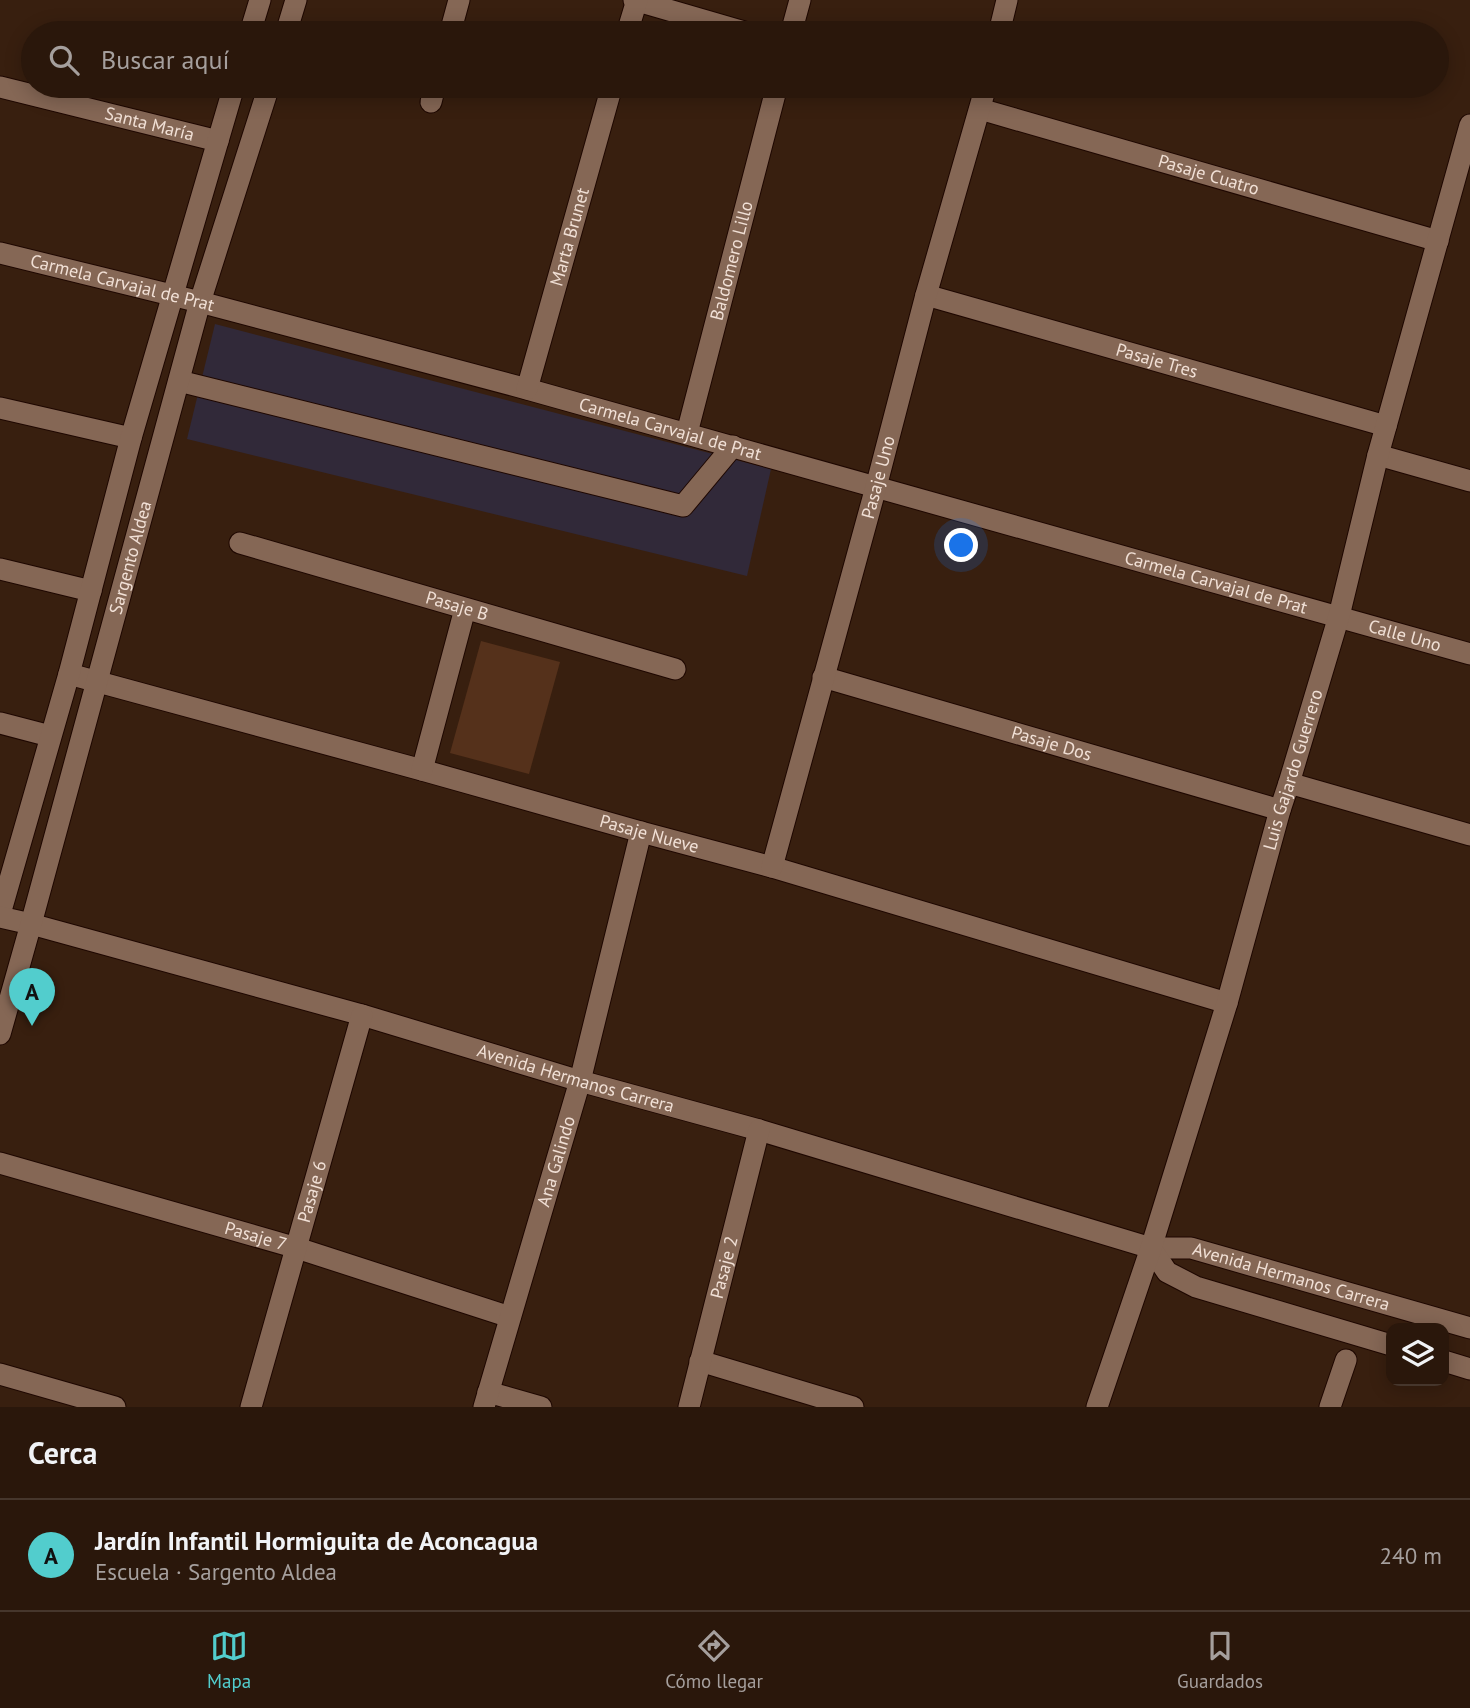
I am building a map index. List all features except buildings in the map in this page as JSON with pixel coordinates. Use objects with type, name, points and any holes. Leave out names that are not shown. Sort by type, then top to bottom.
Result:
[{"type":"street","points":[[254,21],[260,0]]},
{"type":"street","points":[[290,21],[296,0]]},
{"type":"street","points":[[453,21],[459,0]]},
{"type":"street","points":[[630,21],[636,0],[707,21]]},
{"type":"street","points":[[794,21],[800,0]]},
{"type":"street","points":[[1002,21],[1007,0]]},
{"type":"street","name":"Santa María","points":[[0,87],[21,92]]},
{"type":"street","name":"Santa María","points":[[44,98],[218,141]]},
{"type":"street","name":"Sargento Aldea","points":[[0,916],[69,674],[131,438],[231,98]]},
{"type":"street","name":"Sargento Aldea","points":[[0,1034],[200,302],[265,98]]},
{"type":"street","name":"Marta Brunet","points":[[527,389],[609,98]]},
{"type":"street","name":"Baldomero Lillo","points":[[687,433],[774,98]]},
{"type":"street","name":"Pasaje Uno","points":[[772,867],[926,295],[983,98]]},
{"type":"street","name":"Pasaje Cuatro","points":[[980,110],[1438,241]]},
{"type":"street","name":"Luis Gajardo Guerrero","points":[[1097,1407],[1151,1248],[1227,1003],[1280,810],[1339,616],[1378,455],[1470,125]]},
{"type":"street","name":"Carmela Carvajal de Prat","points":[[0,253],[200,302],[527,389],[1339,616]]},
{"type":"street","name":"Pasaje Tres","points":[[926,295],[1386,426]]},
{"type":"street","points":[[179,381],[683,506],[733,446]]},
{"type":"street","points":[[0,408],[131,438]]},
{"type":"street","points":[[1378,455],[1470,481]]},
{"type":"street","name":"Pasaje B","points":[[240,543],[675,669]]},
{"type":"street","points":[[0,569],[91,591]]},
{"type":"street","points":[[422,770],[465,609]]},
{"type":"street","name":"Calle Uno","points":[[1339,616],[1470,654]]},
{"type":"street","name":"Pasaje Nueve","points":[[69,674],[772,867],[1227,1003]]},
{"type":"street","name":"Pasaje Dos","points":[[823,677],[1280,810]]},
{"type":"street","points":[[0,723],[50,736]]},
{"type":"street","points":[[1289,783],[1470,835]]},
{"type":"street","name":"Ana Galindo","points":[[486,1400],[580,1081],[641,832]]},
{"type":"street","name":"Avenida Hermanos Carrera","points":[[0,916],[362,1015],[580,1081],[760,1130],[1151,1248],[1191,1248],[1470,1328]]},
{"type":"street","name":"Pasaje 6","points":[[251,1407],[362,1015]]},
{"type":"street","name":"Pasaje 2","points":[[689,1407],[760,1130]]},
{"type":"street","name":"Pasaje 7","points":[[0,1163],[297,1248],[510,1317]]},
{"type":"street","name":"Avenida Hermanos Carrera","points":[[1151,1248],[1167,1272],[1196,1287],[1386,1344]]},
{"type":"street","points":[[1330,1407],[1346,1360]]},
{"type":"street","points":[[700,1361],[825,1403],[853,1407]]},
{"type":"street","points":[[1449,1363],[1470,1369]]},
{"type":"street","points":[[0,1374],[90,1403],[115,1407]]},
{"type":"street","points":[[486,1400],[541,1407]]},
{"type":"shaded area","points":[[215,324],[771,469],[747,576],[187,439]]},
{"type":"shaded area","points":[[481,641],[560,662],[529,774],[450,753]]},
{"type":"place","name":"Jardín Infantil Hormiguita de Aconcagua","points":[[32,1026]]}]
